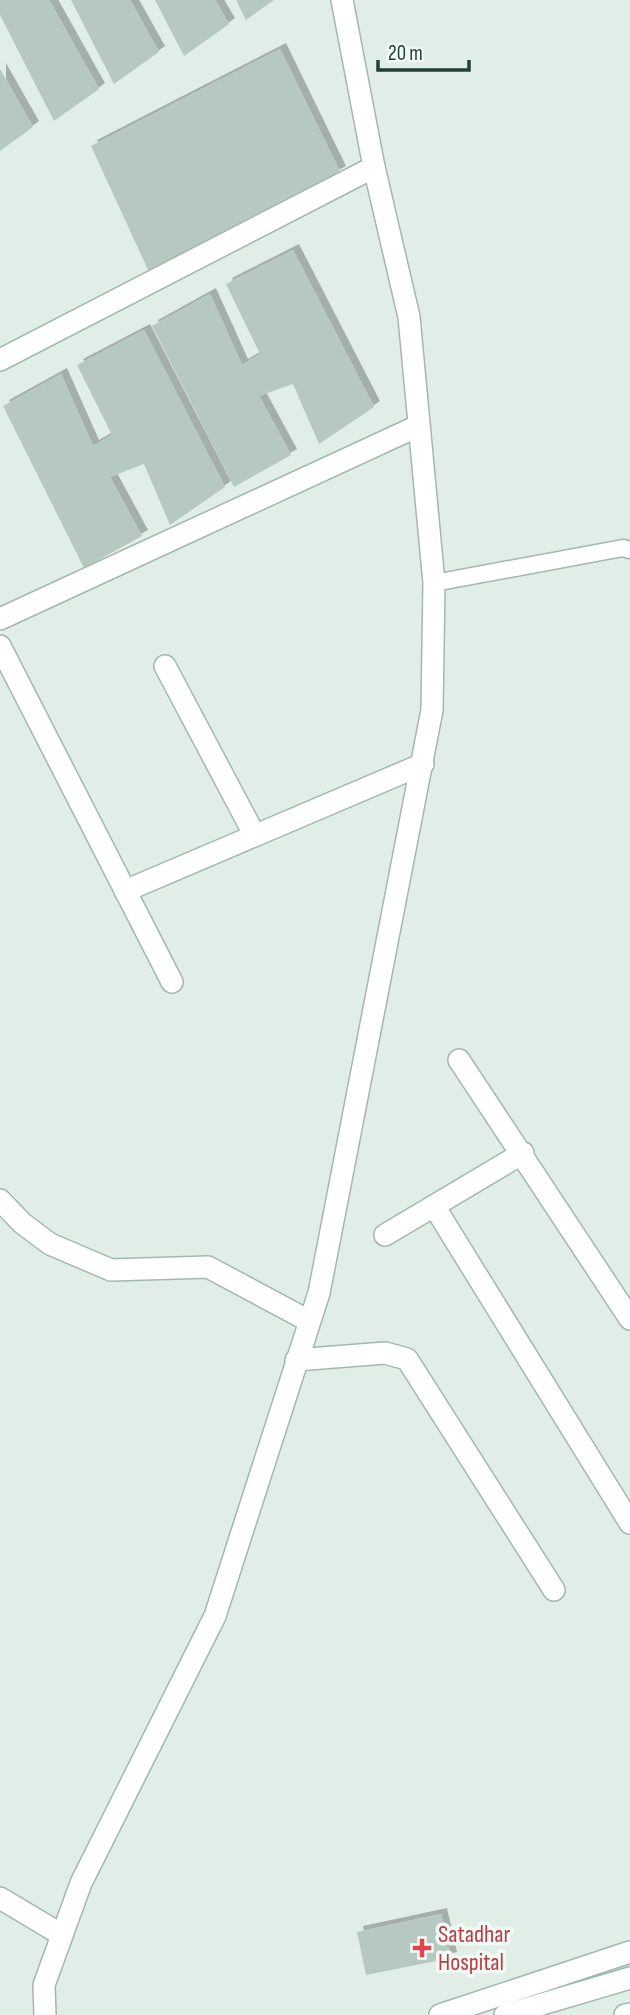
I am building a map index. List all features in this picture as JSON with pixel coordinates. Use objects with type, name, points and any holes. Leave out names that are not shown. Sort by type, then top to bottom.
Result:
[{"type":"street","points":[[45,2015],[44,1985],[81,1883],[215,1616],[309,1321],[321,1279],[432,710],[434,583],[409,317],[374,167],[342,0]]},
{"type":"street","points":[[0,360],[374,167]]},
{"type":"street","points":[[0,619],[418,426]]},
{"type":"street","points":[[0,646],[172,982]]},
{"type":"street","points":[[165,666],[254,834]]},
{"type":"street","points":[[125,891],[423,764]]},
{"type":"street","points":[[459,1060],[523,1153],[630,1319]]},
{"type":"street","points":[[385,1235],[523,1153]]},
{"type":"street","points":[[0,1200],[22,1223],[50,1244],[111,1270],[208,1267],[309,1321]]},
{"type":"street","points":[[434,1206],[630,1523]]},
{"type":"street","points":[[296,1360],[385,1353],[407,1359],[554,1590]]},
{"type":"street","points":[[0,1898],[62,1935]]},
{"type":"street","points":[[440,2015],[630,1952]]},
{"type":"street","points":[[505,2015],[630,1978]]},
{"type":"street","points":[[625,2015],[630,2014]]},
{"type":"lane","points":[[434,583],[623,548],[630,550]]},
{"type":"building","points":[[0,0],[49,0],[99,89],[54,121],[0,15]]},
{"type":"building","points":[[71,0],[130,0],[159,52],[114,84]]},
{"type":"building","points":[[155,0],[215,0],[229,24],[184,56]]},
{"type":"building","points":[[236,0],[274,0],[246,20]]},
{"type":"building","points":[[280,49],[340,172],[149,272],[91,146]]},
{"type":"building","points":[[0,69],[33,127],[0,151]]},
{"type":"building","points":[[293,250],[374,407],[319,444],[293,384],[259,396],[291,455],[234,487],[152,326],[210,294],[242,365],[260,354],[226,284]]},
{"type":"building","points":[[144,330],[225,487],[170,525],[144,464],[110,477],[142,536],[84,568],[3,406],[61,374],[93,446],[112,435],[77,365]]},
{"type":"building","points":[[441,1914],[451,1958],[366,1975],[357,1932]]},
{"type":"place","name":"Satadhar Hospital","points":[[422,1948]]}]
